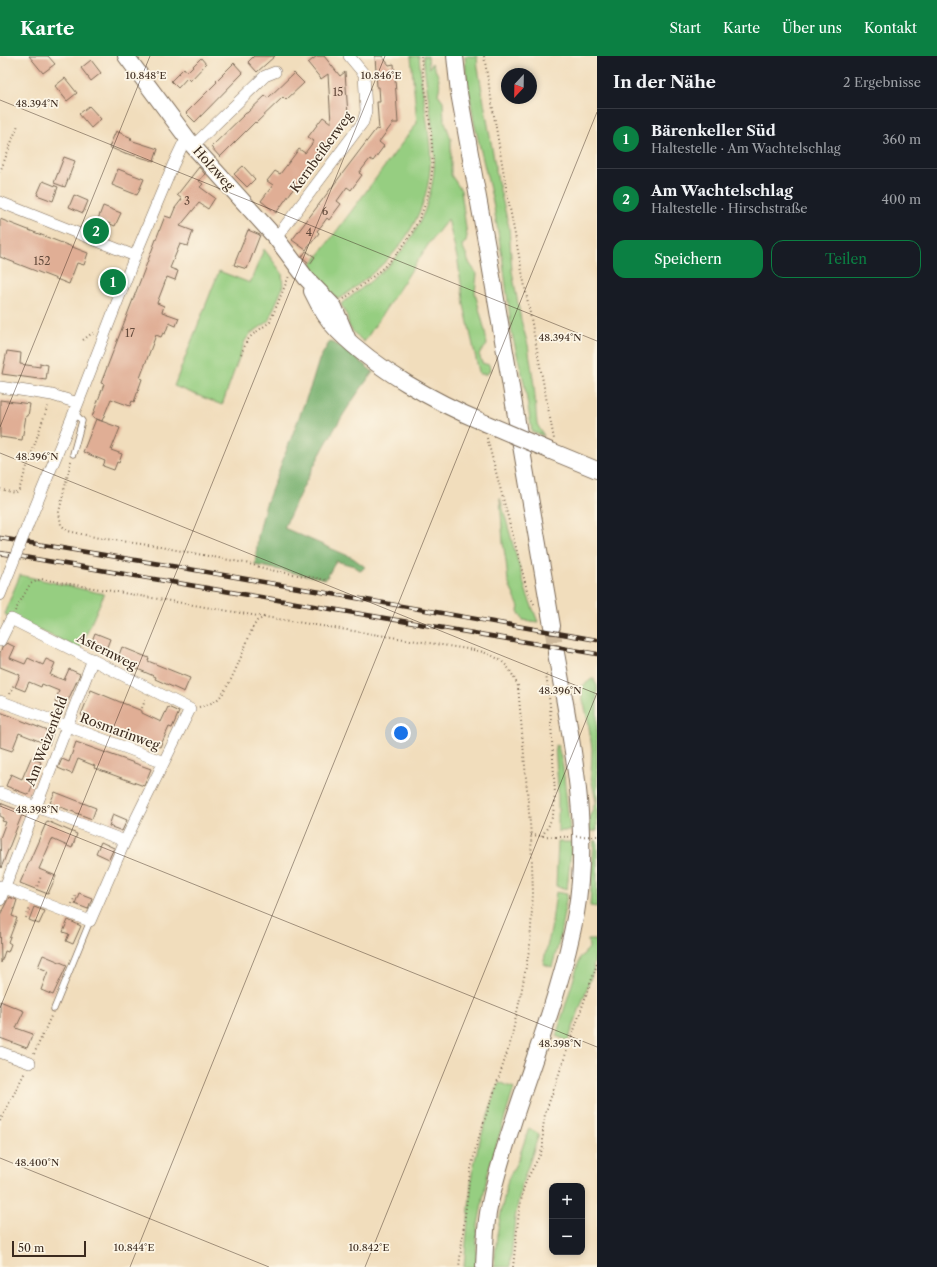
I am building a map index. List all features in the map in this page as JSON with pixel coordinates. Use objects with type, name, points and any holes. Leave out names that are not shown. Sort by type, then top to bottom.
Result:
[{"type":"main road","name":"Holzweg","points":[[126,56],[191,143],[276,238],[295,262],[306,278],[324,314],[338,331],[353,344]]},
{"type":"main road","points":[[455,56],[459,93],[552,626]]},
{"type":"main road","name":"Holzweg","points":[[306,278],[334,307],[353,344]]},
{"type":"main road","points":[[353,344],[372,360],[408,384],[453,408],[597,470]]},
{"type":"main road","points":[[484,1267],[487,1215],[498,1168],[556,992],[570,942],[581,877],[580,817],[572,746],[556,653]]},
{"type":"street","name":"Kernbeißerweg","points":[[276,238],[363,122],[366,111],[364,74],[349,56]]},
{"type":"street","points":[[0,595],[76,408],[135,256],[182,146],[191,143],[265,76],[275,72]]},
{"type":"street","points":[[0,202],[135,256]]},
{"type":"street","points":[[0,387],[52,394],[76,408]]},
{"type":"street","points":[[0,641],[11,619]]},
{"type":"street","name":"Asternweg","points":[[11,619],[190,709]]},
{"type":"street","name":"Am Weizenfeld","points":[[0,900],[2,887],[36,807],[92,659]]},
{"type":"street","name":"Rosmarinweg","points":[[0,701],[164,762]]},
{"type":"street","points":[[2,887],[90,921],[125,841],[190,709]]},
{"type":"street","points":[[0,793],[125,841]]},
{"type":"street","points":[[0,1052],[30,1063]]},
{"type":"lane","points":[[73,454],[82,421],[76,408]]},
{"type":"lane","points":[[54,1009],[90,921]]},
{"type":"path","points":[[334,307],[375,274],[396,254],[408,239],[426,202],[432,174],[432,148],[421,56]]},
{"type":"path","points":[[484,56],[554,452]]},
{"type":"path","points":[[0,172],[18,125]]},
{"type":"path","points":[[241,354],[246,341],[270,322],[295,262]]},
{"type":"path","points":[[0,489],[14,492],[19,490],[52,394]]},
{"type":"path","points":[[485,423],[522,574],[527,590],[536,609]]},
{"type":"path","points":[[73,454],[59,512],[60,525],[68,531],[99,538],[155,546],[245,563],[275,571],[328,580]]},
{"type":"path","points":[[11,619],[30,584],[41,579],[265,617],[480,651],[497,657],[511,669],[518,686],[531,835],[533,893],[530,945],[522,994],[510,1044],[477,1143],[470,1173],[459,1267]]},
{"type":"path","points":[[190,709],[213,702],[227,687],[253,627],[257,621],[265,617]]},
{"type":"path","points":[[542,836],[553,815],[555,794],[550,705],[545,671]]},
{"type":"path","points":[[531,835],[556,837],[597,836]]},
{"type":"path","points":[[513,1267],[523,1190],[543,1146],[545,1114],[597,964]]},
{"type":"path","points":[[0,1121],[30,1063],[54,1009]]},
{"type":"green space","points":[[411,56],[419,56],[430,146],[429,178],[426,194],[414,223],[397,249],[370,276],[341,298],[337,299],[309,268],[417,123]]},
{"type":"green space","points":[[423,56],[428,56],[429,68],[432,63],[439,78],[440,85],[438,94],[443,101],[444,119],[451,139],[451,175],[461,190],[467,236],[466,242],[462,245],[468,261],[477,274],[475,293],[487,345],[479,354],[482,363],[489,365],[490,370],[487,374],[480,374],[479,372],[464,305],[458,262],[448,219],[430,242],[364,342],[349,326],[347,316],[341,304],[379,274],[402,251],[419,224],[430,195],[433,179],[434,147]]},
{"type":"green space","points":[[465,56],[477,56],[498,182],[509,227],[512,271],[521,320],[528,345],[534,385],[537,424],[544,436],[532,432],[524,382],[512,334],[503,262],[493,202],[474,122]]},
{"type":"green space","points":[[264,249],[282,273],[283,287],[268,322],[250,334],[245,341],[222,405],[174,386],[219,271],[250,283]]},
{"type":"green space","points":[[330,341],[346,350],[373,372],[335,428],[303,488],[284,528],[353,558],[365,567],[361,571],[354,566],[336,561],[326,579],[255,565],[258,536],[265,507],[312,383],[319,360]]},
{"type":"green space","points":[[500,498],[526,591],[538,622],[523,620],[518,611],[519,607],[508,582],[503,543]]},
{"type":"green space","points":[[20,575],[104,594],[80,649],[4,614]]},
{"type":"green space","points":[[593,678],[597,686],[597,831],[589,831],[590,816],[596,801],[591,777],[592,749],[588,720],[580,688]]},
{"type":"green space","points":[[555,745],[558,746],[563,767],[570,831],[558,831],[558,786]]},
{"type":"green space","points":[[594,841],[597,841],[597,907],[590,906]]},
{"type":"green space","points":[[558,842],[572,842],[567,889],[556,886]]},
{"type":"green space","points":[[556,892],[567,894],[559,942],[552,967],[543,964],[551,930]]},
{"type":"green space","points":[[588,940],[597,940],[594,969],[568,1041],[556,1036],[580,958],[589,948]]},
{"type":"green space","points":[[499,1082],[514,1088],[488,1172],[477,1231],[476,1267],[464,1267],[472,1173],[479,1143]]},
{"type":"green space","points":[[529,1128],[539,1134],[522,1184],[515,1218],[510,1267],[494,1267],[497,1234],[508,1179],[518,1160]]},
{"type":"building","points":[[29,56],[48,56],[55,64],[43,73]]},
{"type":"building","points":[[254,56],[275,56],[257,72],[248,62]]},
{"type":"building","points":[[317,56],[324,56],[340,76],[345,72],[348,115],[343,124],[314,160],[276,213],[261,201],[273,185],[267,181],[275,171],[280,174],[299,149],[305,153],[314,141],[308,137],[323,117],[331,123],[328,74],[321,79],[308,63]]},
{"type":"building","points":[[375,56],[382,56],[389,65],[394,64],[398,123],[393,123],[379,142],[384,146],[373,161],[370,159],[359,173],[362,175],[351,190],[347,187],[337,201],[341,204],[329,220],[327,218],[317,231],[319,233],[306,250],[292,240],[376,129],[379,130],[377,102],[380,102],[379,87],[377,87]]},
{"type":"building","points":[[201,58],[206,64],[190,81],[187,78],[178,88],[171,81],[184,68],[187,72]]},
{"type":"building","points":[[91,60],[101,73],[91,81],[81,68]]},
{"type":"building","points":[[234,63],[243,73],[195,122],[186,113]]},
{"type":"building","points":[[294,73],[304,83],[286,100],[283,97],[256,123],[255,122],[220,157],[211,147],[265,96],[268,98]]},
{"type":"building","points":[[65,78],[77,93],[67,101],[55,86]]},
{"type":"building","points":[[89,106],[101,119],[91,128],[79,114]]},
{"type":"building","points":[[116,131],[132,138],[130,140],[158,149],[154,161],[125,154],[109,147]]},
{"type":"building","points":[[64,157],[75,161],[65,187],[54,183]]},
{"type":"building","points":[[243,166],[255,179],[247,187],[234,174]]},
{"type":"building","points":[[199,167],[205,174],[199,181],[203,184],[200,187],[215,198],[208,209],[199,203],[180,226],[193,231],[188,246],[180,244],[170,268],[178,271],[175,280],[167,277],[157,303],[164,306],[162,312],[179,318],[176,326],[169,323],[165,334],[163,333],[161,337],[156,335],[140,378],[142,379],[134,402],[132,401],[130,406],[111,399],[102,421],[92,417],[104,384],[101,383],[165,216],[171,218],[175,208],[182,199],[177,195]]},
{"type":"building","points":[[118,169],[144,179],[137,195],[112,185]]},
{"type":"building","points":[[43,181],[58,187],[53,201],[37,195]]},
{"type":"building","points":[[74,195],[88,201],[83,213],[69,207]]},
{"type":"building","points":[[103,206],[121,213],[115,226],[98,219]]},
{"type":"building","points":[[0,219],[88,253],[84,265],[77,263],[69,284],[0,257]]},
{"type":"building","points":[[248,230],[260,235],[247,269],[234,265]]},
{"type":"building","points":[[306,251],[315,257],[310,264],[302,257]]},
{"type":"building","points":[[7,351],[21,353],[20,364],[40,367],[40,363],[48,365],[46,380],[2,374]]},
{"type":"building","points":[[0,400],[30,404],[28,416],[26,416],[22,440],[0,437]]},
{"type":"building","points":[[96,419],[120,428],[111,450],[122,454],[119,463],[117,462],[114,470],[103,466],[105,461],[83,452]]},
{"type":"building","points":[[95,633],[110,639],[105,652],[90,646]]},
{"type":"building","points":[[7,643],[15,647],[10,658],[25,664],[28,658],[43,665],[46,659],[55,663],[50,675],[64,680],[69,669],[80,674],[65,707],[55,702],[59,691],[42,684],[41,687],[29,682],[25,691],[15,687],[20,675],[0,667],[0,653],[2,647]]},
{"type":"building","points":[[122,647],[149,658],[148,661],[190,678],[184,692],[155,679],[156,677],[117,660]]},
{"type":"building","points":[[91,690],[142,711],[142,713],[161,722],[168,707],[179,712],[172,728],[169,727],[160,747],[139,738],[137,742],[135,742],[122,736],[123,733],[81,715]]},
{"type":"building","points":[[0,712],[53,733],[49,745],[19,733],[12,751],[0,747]]},
{"type":"building","points":[[76,742],[151,769],[144,786],[94,768],[95,766],[78,759],[72,774],[58,768],[62,759],[69,762]]},
{"type":"building","points":[[31,758],[41,762],[29,795],[6,786],[11,774],[22,779]]},
{"type":"building","points":[[55,792],[96,808],[92,819],[50,803]]},
{"type":"building","points":[[0,803],[23,812],[1,868],[0,838],[6,822],[2,821],[4,818],[0,816]]},
{"type":"building","points":[[113,814],[127,820],[122,831],[109,826]]},
{"type":"building","points":[[47,821],[77,834],[72,848],[52,839],[39,869],[56,876],[48,894],[20,883]]},
{"type":"building","points":[[101,842],[114,848],[109,859],[96,853]]},
{"type":"building","points":[[79,893],[92,898],[88,909],[75,904]]},
{"type":"building","points":[[9,897],[17,900],[12,916],[17,918],[8,942],[11,944],[8,952],[5,951],[1,963],[0,915]]},
{"type":"building","points":[[34,907],[45,911],[39,924],[29,920]]},
{"type":"building","points":[[68,920],[81,926],[73,944],[66,941],[69,934],[63,932]]},
{"type":"building","points":[[43,955],[67,965],[53,995],[41,990],[48,971],[38,967]]},
{"type":"building","points":[[0,1001],[24,1011],[16,1028],[33,1034],[27,1048],[0,1038]]},
{"type":"tunnel","points":[[552,626],[556,653]]},
{"type":"railway","points":[[0,538],[166,565],[597,640]]},
{"type":"railway","points":[[0,553],[597,654]]},
{"type":"place","name":"Am Wachtelschlag","points":[[96,231]]},
{"type":"place","name":"Bärenkeller Süd","points":[[113,282]]}]
